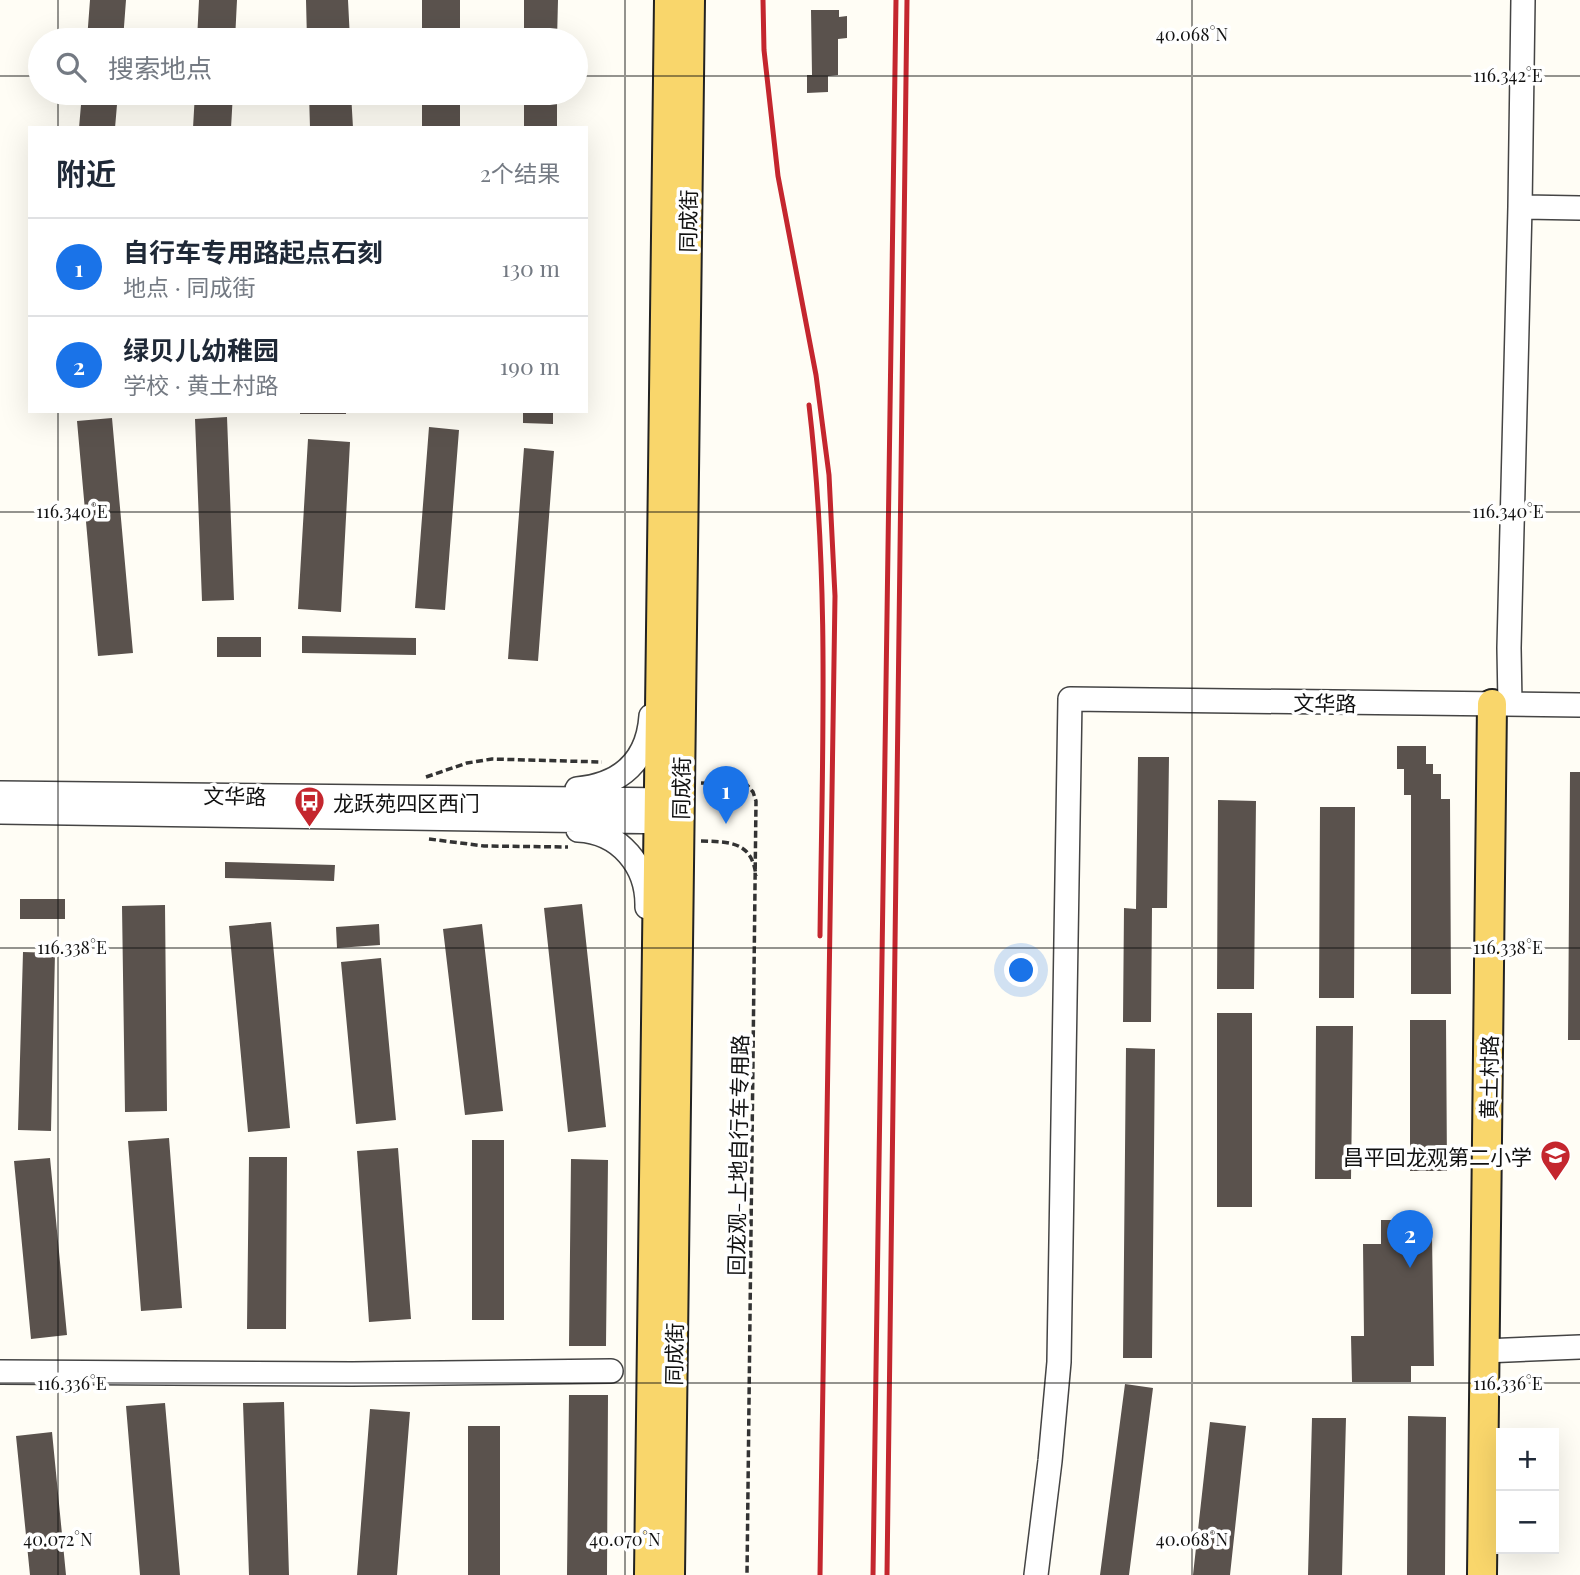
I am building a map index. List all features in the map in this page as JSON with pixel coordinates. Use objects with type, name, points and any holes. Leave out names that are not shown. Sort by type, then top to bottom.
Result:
[{"type":"main road","name":"同成街","points":[[649,1575],[656,1064],[676,805],[662,552],[669,0]]},
{"type":"main road","name":"同成街","points":[[670,1575],[676,805],[690,0]]},
{"type":"main road","name":"黄土村路","points":[[1482,1575],[1494,1351],[1501,704]]},
{"type":"main road","name":"黄土村路","points":[[1494,1351],[1502,1428]]},
{"type":"main road","points":[[1500,1554],[1500,1575]]},
{"type":"street","points":[[1501,704],[1509,648],[1523,0]]},
{"type":"street","points":[[1520,207],[1580,208]]},
{"type":"street","points":[[475,798],[594,787],[619,777],[639,757],[645,748],[651,726],[653,633],[662,552]]},
{"type":"street","name":"文华路","points":[[1036,1575],[1059,1362],[1069,699],[1580,705]]},
{"type":"street","name":"文华路","points":[[0,793],[475,798],[676,805]]},
{"type":"street","name":"文华路","points":[[0,813],[397,818],[676,805]]},
{"type":"street","points":[[397,818],[474,828],[583,830],[608,837],[627,851],[637,863],[647,889],[647,971],[656,1064]]},
{"type":"street","points":[[1494,1351],[1580,1346]]},
{"type":"street","points":[[0,1372],[352,1374],[611,1371]]},
{"type":"path","points":[[425,778],[467,763],[492,760],[609,760]]},
{"type":"path","name":"回龙观-上地自行车专用路","points":[[676,805],[743,784],[753,792],[756,801],[747,1575]]},
{"type":"path","points":[[417,838],[485,846],[580,847]]},
{"type":"path","points":[[701,841],[724,842],[742,847],[753,862],[756,876]]},
{"type":"building","points":[[90,0],[126,0],[124,28],[88,28]]},
{"type":"building","points":[[199,0],[237,0],[236,28],[198,28]]},
{"type":"building","points":[[306,0],[348,0],[349,28],[307,28]]},
{"type":"building","points":[[422,0],[460,0],[460,28],[422,28]]},
{"type":"building","points":[[524,0],[558,0],[557,28],[524,28]]},
{"type":"building","points":[[811,10],[839,10],[839,17],[847,16],[847,38],[838,39],[838,75],[828,76],[828,92],[807,93],[807,75],[812,75]]},
{"type":"building","points":[[81,105],[117,105],[115,126],[79,126]]},
{"type":"building","points":[[194,105],[232,105],[231,126],[193,126]]},
{"type":"building","points":[[309,105],[352,105],[353,126],[310,126]]},
{"type":"building","points":[[422,105],[460,105],[460,126],[422,126]]},
{"type":"building","points":[[524,105],[557,105],[557,126],[524,126]]},
{"type":"building","points":[[300,413],[346,413],[346,414]]},
{"type":"building","points":[[523,413],[553,413],[553,424],[523,423]]},
{"type":"building","points":[[227,417],[234,600],[202,601],[195,419]]},
{"type":"building","points":[[112,418],[133,653],[98,656],[77,421]]},
{"type":"building","points":[[429,427],[459,430],[445,610],[415,608]]},
{"type":"building","points":[[308,439],[350,442],[341,612],[298,609]]},
{"type":"building","points":[[524,448],[554,451],[538,661],[508,659]]},
{"type":"building","points":[[302,636],[416,638],[416,655],[302,653]]},
{"type":"building","points":[[217,637],[261,637],[261,657],[217,657]]},
{"type":"building","points":[[1397,746],[1426,746],[1426,764],[1433,764],[1433,774],[1441,774],[1441,799],[1450,799],[1451,994],[1411,994],[1411,795],[1404,795],[1404,769],[1397,769]]},
{"type":"building","points":[[1138,757],[1169,757],[1167,908],[1152,908],[1151,1022],[1123,1022],[1124,908],[1136,909]]},
{"type":"building","points":[[1570,772],[1580,772],[1580,1040],[1568,1040]]},
{"type":"building","points":[[1218,800],[1256,801],[1254,989],[1217,989]]},
{"type":"building","points":[[1320,807],[1355,807],[1354,998],[1319,998]]},
{"type":"building","points":[[225,862],[335,865],[334,881],[225,878]]},
{"type":"building","points":[[20,899],[65,899],[65,919],[20,919]]},
{"type":"building","points":[[582,904],[606,1127],[568,1132],[544,908]]},
{"type":"building","points":[[165,905],[167,1111],[125,1112],[122,906]]},
{"type":"building","points":[[271,922],[290,1128],[248,1132],[229,926]]},
{"type":"building","points":[[379,924],[380,945],[337,948],[336,927]]},
{"type":"building","points":[[482,924],[503,1111],[465,1115],[443,929]]},
{"type":"building","points":[[23,952],[55,953],[51,1131],[18,1130]]},
{"type":"building","points":[[381,958],[396,1120],[356,1124],[341,962]]},
{"type":"building","points":[[1217,1013],[1252,1013],[1252,1207],[1217,1207]]},
{"type":"building","points":[[1410,1020],[1446,1020],[1447,1171],[1410,1171]]},
{"type":"building","points":[[1316,1026],[1353,1026],[1351,1179],[1315,1179]]},
{"type":"building","points":[[1126,1048],[1155,1049],[1152,1358],[1123,1358]]},
{"type":"building","points":[[169,1138],[182,1308],[141,1311],[128,1141]]},
{"type":"building","points":[[472,1140],[504,1140],[504,1320],[472,1320]]},
{"type":"building","points":[[398,1148],[411,1319],[369,1322],[357,1151]]},
{"type":"building","points":[[249,1157],[287,1157],[286,1329],[247,1329]]},
{"type":"building","points":[[50,1158],[67,1335],[31,1339],[14,1161]]},
{"type":"building","points":[[571,1159],[608,1160],[606,1346],[569,1346]]},
{"type":"building","points":[[1381,1220],[1410,1220],[1410,1237],[1432,1236],[1434,1366],[1411,1366],[1411,1382],[1352,1382],[1351,1336],[1364,1336],[1363,1244],[1381,1244]]},
{"type":"building","points":[[1125,1384],[1153,1388],[1129,1575],[1100,1575]]},
{"type":"building","points":[[569,1395],[608,1395],[607,1575],[567,1575]]},
{"type":"building","points":[[284,1402],[289,1575],[249,1575],[243,1403]]},
{"type":"building","points":[[165,1403],[180,1575],[140,1575],[126,1406]]},
{"type":"building","points":[[370,1409],[410,1412],[397,1575],[357,1575]]},
{"type":"building","points":[[1408,1416],[1446,1417],[1445,1575],[1407,1575]]},
{"type":"building","points":[[1312,1418],[1346,1418],[1342,1575],[1308,1575]]},
{"type":"building","points":[[1210,1422],[1246,1426],[1230,1575],[1193,1575]]},
{"type":"building","points":[[468,1426],[500,1426],[500,1575],[468,1575]]},
{"type":"building","points":[[52,1432],[66,1575],[30,1575],[16,1436]]},
{"type":"railway","points":[[763,0],[764,50],[778,176],[816,375],[829,475],[835,596],[820,1575]]},
{"type":"railway","points":[[873,1575],[896,0]]},
{"type":"railway","points":[[887,1575],[907,0]]},
{"type":"railway","points":[[809,405],[816,471],[822,604],[820,936]]},
{"type":"place","name":"自行车专用路起点石刻","points":[[726,824]]},
{"type":"place","name":"龙跃苑四区西门","points":[[310,829]]},
{"type":"place","name":"昌平回龙观第二小学","points":[[1555,1183]]},
{"type":"place","name":"绿贝儿幼稚园","points":[[1410,1268]]}]
